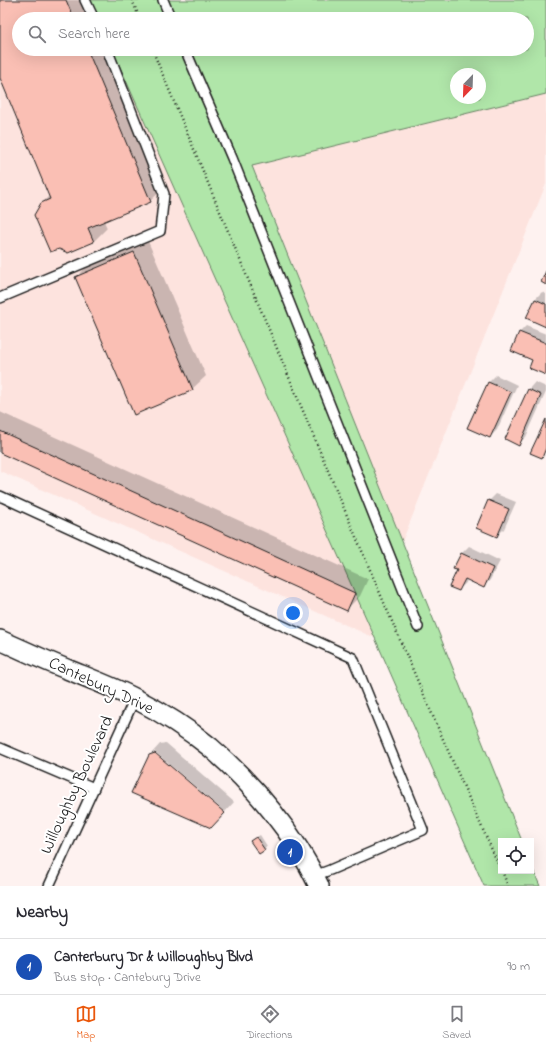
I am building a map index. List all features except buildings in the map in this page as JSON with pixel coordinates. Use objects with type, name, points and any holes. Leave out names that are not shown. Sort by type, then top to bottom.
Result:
[{"type":"street","name":"Cantebury Drive","points":[[0,640],[135,698],[179,725],[209,746],[253,788],[286,829],[317,881]]},
{"type":"lane","points":[[85,0],[91,12]]},
{"type":"lane","points":[[163,0],[168,12]]},
{"type":"lane","points":[[0,298],[160,231],[164,194],[110,56]]},
{"type":"lane","points":[[187,56],[232,158],[418,627]]},
{"type":"lane","points":[[0,496],[353,658],[423,830],[330,870],[317,881]]},
{"type":"lane","name":"Willoughby Boulevard","points":[[48,886],[135,698]]},
{"type":"lane","points":[[0,748],[94,788]]},
{"type":"path","points":[[132,0],[137,12]]},
{"type":"path","points":[[155,56],[375,580],[443,740],[498,863]]},
{"type":"path","points":[[503,874],[508,886]]},
{"type":"shaded area","points":[[0,0],[90,0],[96,12],[12,12],[12,56],[115,56],[375,638],[0,471]]},
{"type":"shaded area","points":[[546,94],[546,184],[402,542],[252,165]]},
{"type":"green space","points":[[90,0],[546,0],[546,94],[252,166],[521,838],[498,838],[498,874],[534,874],[534,872],[540,886],[484,886],[115,56],[534,56],[534,12],[96,12]]},
{"type":"place","name":"Canterbury Dr & Willoughby Blvd","points":[[290,852]]}]
